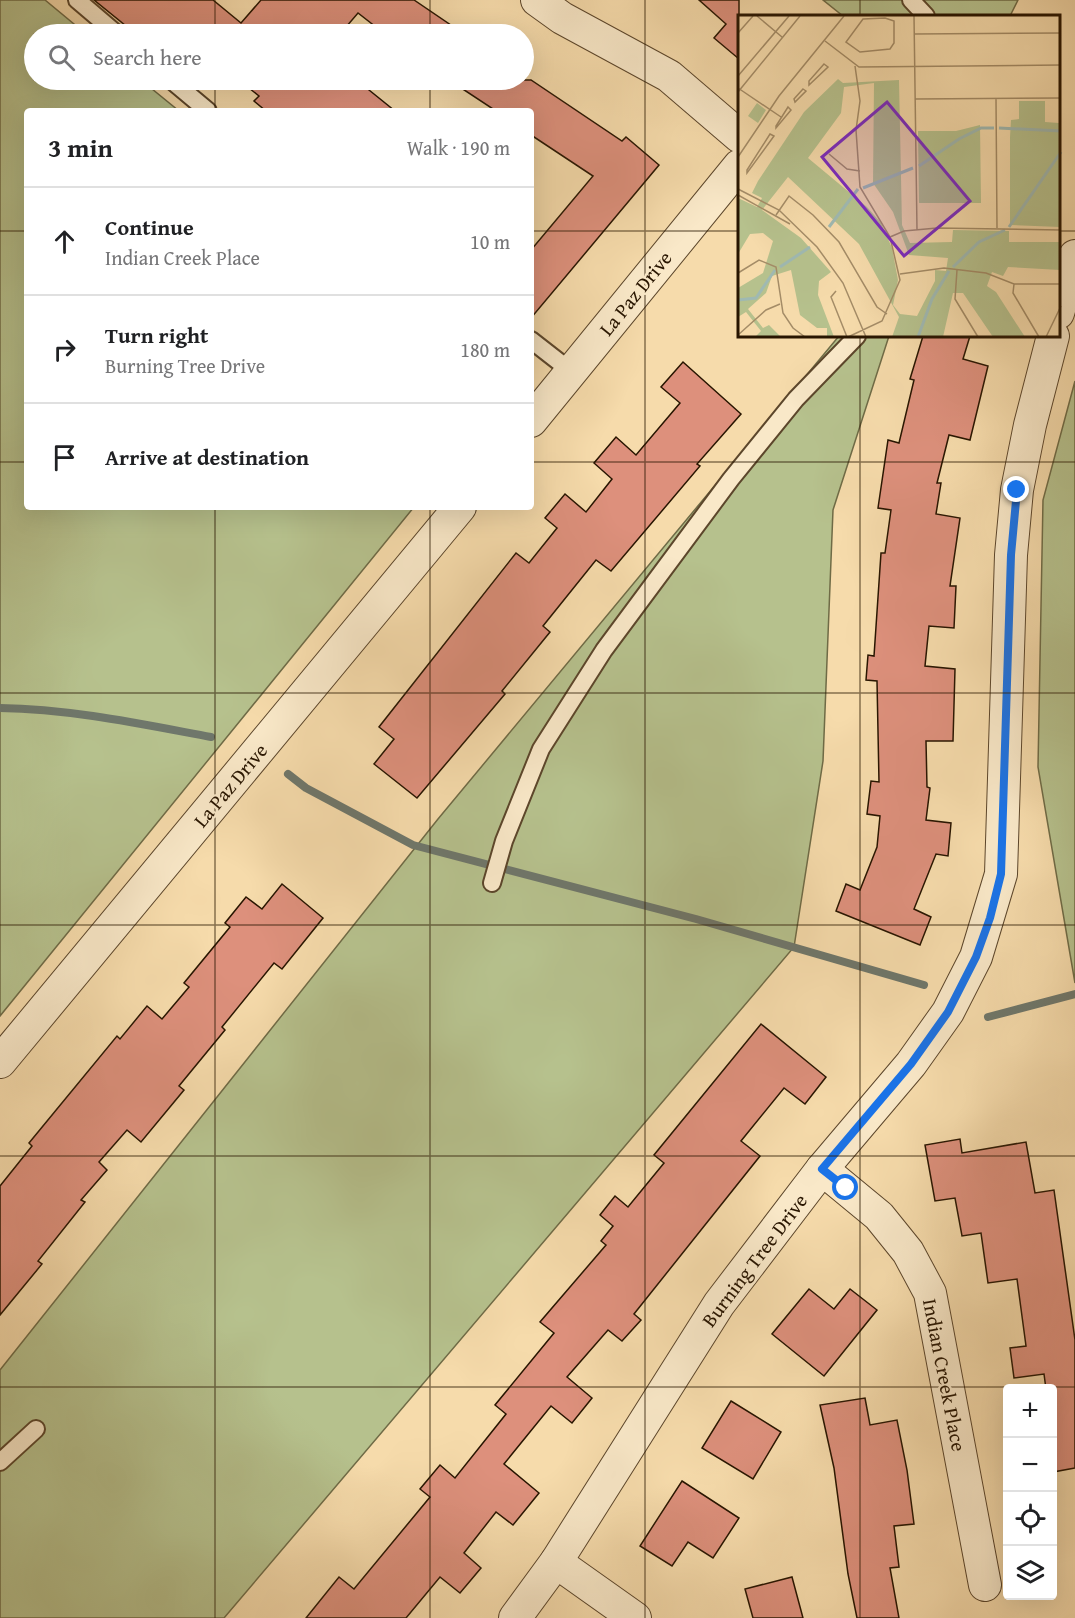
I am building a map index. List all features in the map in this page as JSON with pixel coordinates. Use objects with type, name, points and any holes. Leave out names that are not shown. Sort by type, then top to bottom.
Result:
[{"type":"street","points":[[537,0],[562,18],[669,76],[738,135]]},
{"type":"street","name":"La Paz Drive","points":[[534,417],[738,167]]},
{"type":"street","points":[[1060,301],[1075,256]]},
{"type":"street","name":"Burning Tree Drive","points":[[515,1618],[555,1562],[719,1304],[822,1169],[911,1064],[948,1012],[976,957],[990,918],[1001,874],[1011,555],[1017,490],[1030,425],[1052,338]]},
{"type":"street","name":"La Paz Drive","points":[[0,1062],[458,510]]},
{"type":"street","name":"Indian Creek Place","points":[[822,1169],[879,1216],[908,1252],[930,1293],[985,1584]]},
{"type":"street","points":[[555,1562],[635,1618]]},
{"type":"lane","points":[[76,0],[105,24]]},
{"type":"lane","points":[[911,0],[925,15]]},
{"type":"lane","points":[[183,90],[204,108]]},
{"type":"lane","points":[[492,883],[504,841],[541,749],[604,650],[731,479],[796,399],[856,338]]},
{"type":"lane","points":[[534,342],[572,372]]},
{"type":"lane","points":[[0,1462],[36,1429]]},
{"type":"green space","points":[[0,0],[45,0],[74,24],[24,24],[24,90],[153,90],[175,108],[24,108],[24,510],[412,510],[0,1016]]},
{"type":"green space","points":[[823,0],[1018,0],[1010,15],[842,15]]},
{"type":"green space","points":[[837,338],[888,338],[833,510],[823,761],[794,947],[224,1618],[0,1618],[0,1370],[438,819]]},
{"type":"green space","points":[[1075,381],[1075,983],[1038,767],[1043,500]]},
{"type":"building","points":[[94,0],[213,0],[241,23],[261,0],[414,0],[449,24],[372,24],[358,13],[349,24],[124,24]]},
{"type":"building","points":[[699,0],[739,0],[738,58],[714,38],[726,24]]},
{"type":"building","points":[[534,82],[622,141],[626,137],[659,165],[534,314],[534,246],[593,176],[534,137],[534,108],[491,108],[464,90],[534,90]]},
{"type":"building","points":[[252,90],[369,90],[391,108],[262,108],[254,101],[259,96]]},
{"type":"building","points":[[922,338],[969,338],[963,359],[988,366],[970,440],[949,435],[937,483],[941,483],[936,514],[960,518],[950,586],[956,586],[954,628],[929,626],[925,666],[955,669],[953,741],[926,741],[927,787],[930,788],[926,820],[951,823],[948,856],[936,854],[914,909],[931,917],[920,945],[836,911],[846,884],[860,890],[877,847],[880,816],[867,814],[871,781],[879,782],[877,681],[866,680],[868,655],[874,656],[881,553],[885,553],[891,510],[878,508],[888,440],[899,443],[914,380],[910,379]]},
{"type":"building","points":[[683,362],[741,414],[697,464],[700,466],[611,571],[596,560],[543,626],[550,632],[502,691],[505,694],[417,798],[374,764],[394,739],[379,727],[516,553],[529,563],[557,528],[545,518],[565,494],[586,512],[612,479],[594,463],[616,437],[636,455],[680,403],[661,387]]},
{"type":"building","points":[[282,884],[323,918],[282,969],[274,963],[222,1027],[225,1030],[179,1086],[184,1090],[141,1142],[127,1130],[99,1162],[107,1170],[81,1200],[85,1202],[38,1261],[42,1264],[0,1315],[0,1186],[32,1146],[29,1143],[117,1036],[120,1039],[147,1006],[162,1019],[189,987],[184,983],[230,927],[225,923],[246,897],[262,909]]},
{"type":"building","points":[[761,1024],[826,1077],[805,1104],[784,1088],[741,1141],[760,1156],[634,1314],[641,1320],[622,1341],[608,1330],[567,1377],[592,1398],[572,1423],[551,1406],[504,1464],[539,1493],[513,1525],[496,1512],[464,1553],[481,1568],[460,1593],[440,1577],[406,1618],[306,1618],[339,1577],[354,1589],[430,1497],[420,1489],[440,1465],[455,1478],[506,1414],[495,1405],[554,1333],[540,1322],[606,1245],[601,1241],[613,1226],[600,1215],[615,1196],[628,1207],[664,1163],[654,1155]]},
{"type":"building","points":[[960,1139],[962,1153],[1026,1142],[1035,1193],[1054,1190],[1075,1340],[1075,1468],[1057,1471],[1057,1384],[1045,1384],[1044,1374],[1014,1378],[1010,1348],[1026,1346],[1017,1279],[988,1283],[981,1233],[962,1236],[955,1198],[935,1201],[925,1145]]},
{"type":"building","points":[[809,1289],[834,1309],[850,1289],[877,1310],[824,1376],[772,1334]]},
{"type":"building","points":[[865,1398],[870,1425],[897,1420],[907,1470],[914,1524],[894,1526],[899,1567],[890,1568],[899,1618],[857,1618],[848,1574],[834,1468],[820,1405]]},
{"type":"building","points":[[731,1401],[781,1432],[753,1479],[702,1448]]},
{"type":"building","points":[[682,1481],[739,1518],[713,1558],[688,1542],[672,1566],[640,1546]]},
{"type":"building","points":[[792,1577],[803,1618],[753,1618],[745,1589]]},
{"type":"waterway","points":[[0,708],[80,714],[211,737]]},
{"type":"waterway","points":[[288,774],[306,788],[413,845],[696,919],[924,985]]},
{"type":"waterway","points":[[988,1017],[1075,994]]},
{"type":"route","points":[[846,1188],[822,1169],[911,1064],[948,1012],[976,957],[990,918],[1001,874],[1011,555],[1017,490]]}]
